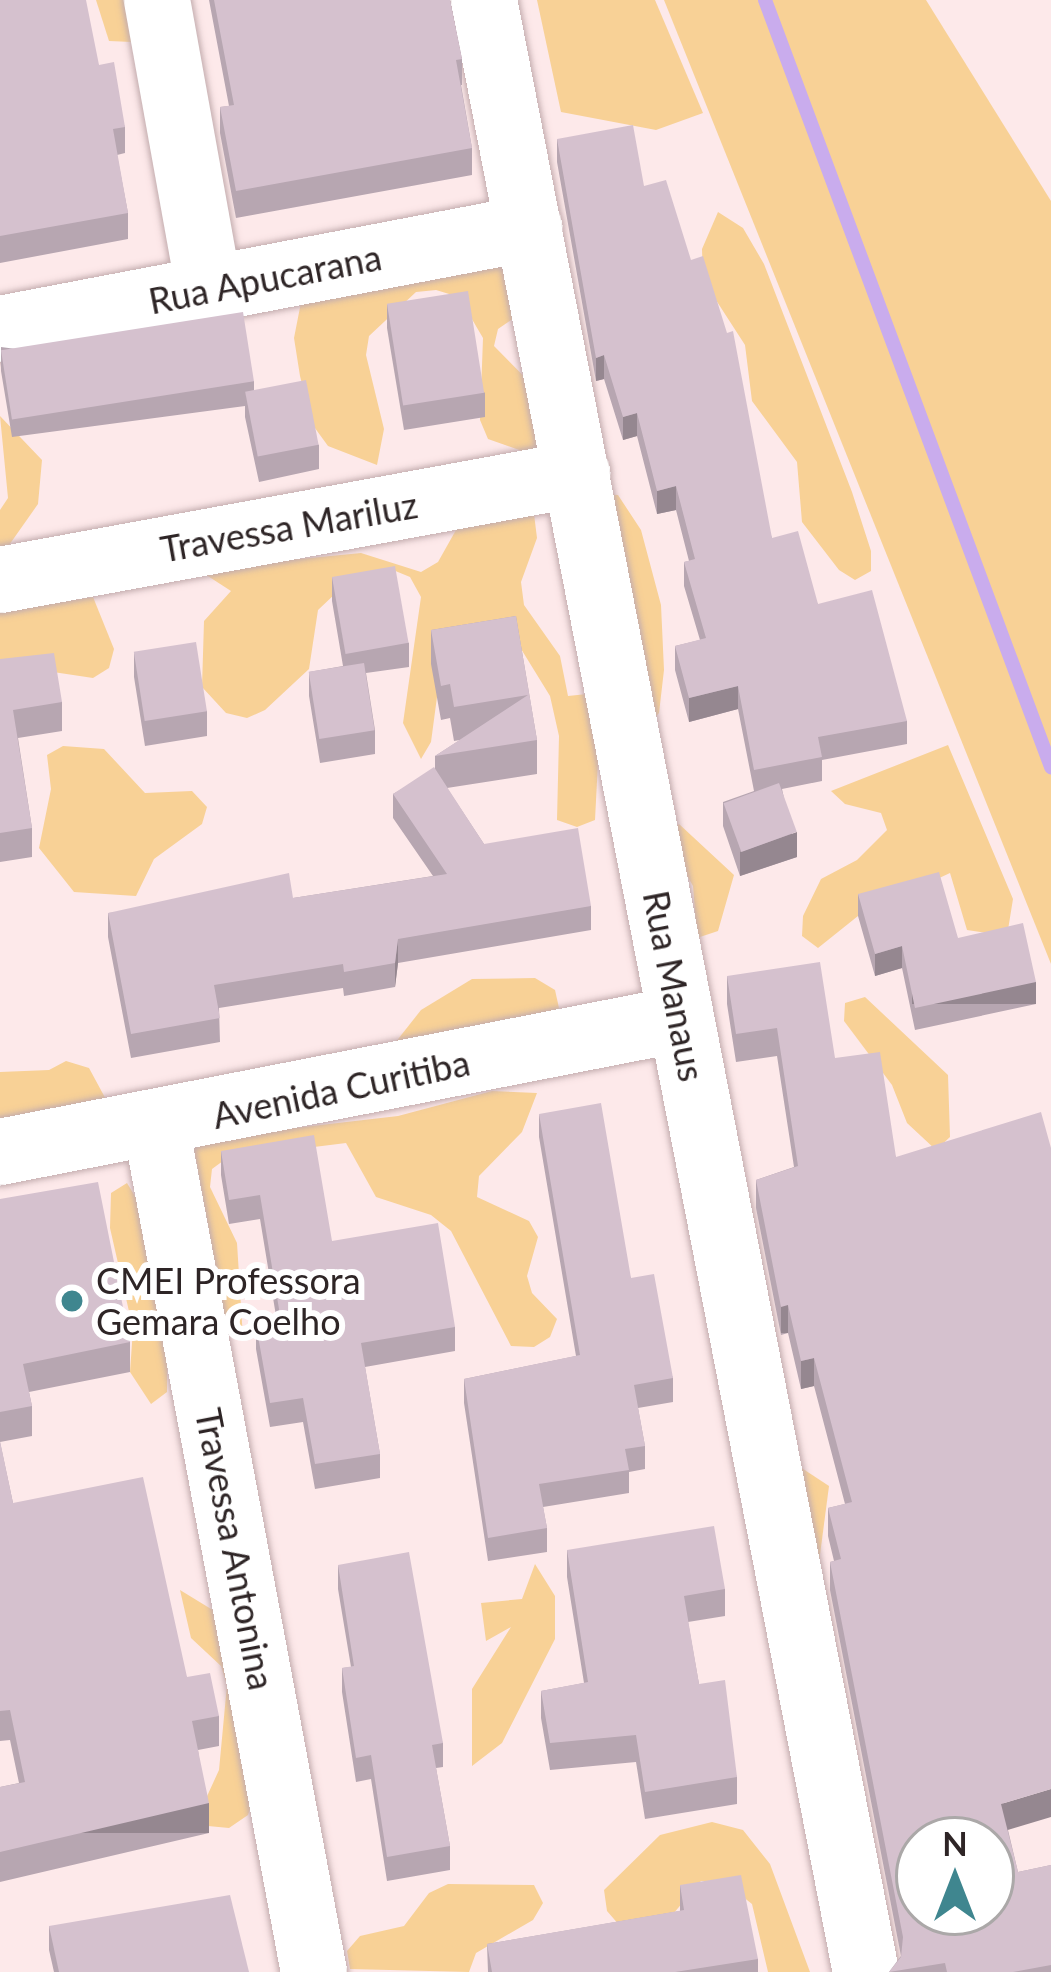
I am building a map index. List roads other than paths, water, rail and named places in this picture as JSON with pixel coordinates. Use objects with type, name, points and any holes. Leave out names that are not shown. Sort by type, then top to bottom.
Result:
[{"type":"street","points":[[158,0],[208,290]]},
{"type":"street","name":"Rua Manaus","points":[[484,0],[866,1972]]},
{"type":"street","name":"Rua Apucarana","points":[[0,329],[530,228]]},
{"type":"street","name":"Travessa Mariluz","points":[[0,580],[578,474]]},
{"type":"street","name":"Avenida Curitiba","points":[[0,1152],[156,1126],[680,1019]]},
{"type":"street","name":"Travessa Antonina","points":[[156,1126],[314,1972]]},
{"type":"waterway","points":[[765,0],[1051,767]]},
{"type":"place","name":"CMEI Professora Gemara Coelho","points":[[72,1301]]}]
